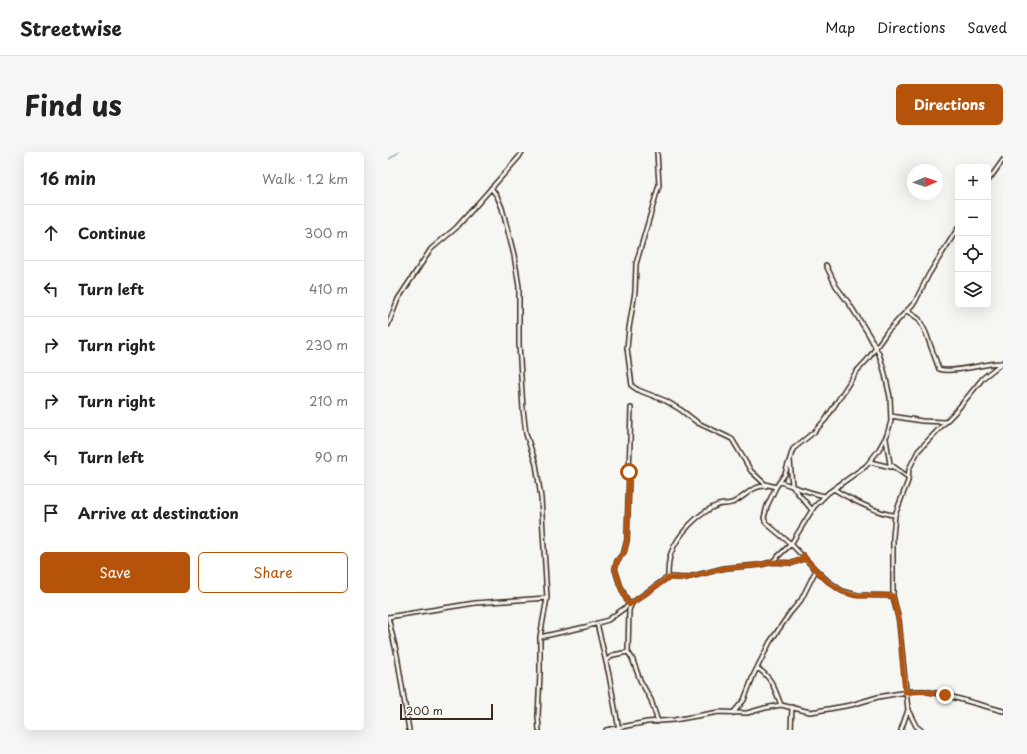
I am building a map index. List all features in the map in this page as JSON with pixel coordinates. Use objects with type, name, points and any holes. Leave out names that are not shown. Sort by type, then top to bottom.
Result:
[{"type":"street","points":[[388,325],[398,299],[431,249],[456,228],[522,152]]},
{"type":"street","points":[[657,152],[659,185],[636,264],[635,292],[629,328],[627,348],[632,386],[638,390],[666,401],[698,423],[732,440],[751,471],[768,486]]},
{"type":"street","points":[[991,177],[1003,160]]},
{"type":"street","points":[[492,188],[502,208],[514,255],[519,287],[523,409],[526,434],[536,464],[541,498],[547,598],[540,637],[539,730]]},
{"type":"street","points":[[893,596],[852,595],[836,586],[816,570],[803,555],[766,523],[764,519],[767,506],[776,487],[785,474],[789,458],[795,446],[814,432],[826,419],[852,377],[887,332],[918,297],[929,274],[955,233]]},
{"type":"street","points":[[772,562],[791,544],[812,510],[825,496],[870,462],[881,447],[889,429],[891,416],[889,389],[876,348],[850,305],[836,286],[826,265]]},
{"type":"street","points":[[907,311],[919,319],[926,333],[939,369],[951,370],[992,363],[1002,363]]},
{"type":"street","points":[[921,730],[916,726],[908,710],[899,621],[893,596],[893,537],[896,515],[908,478],[909,469],[918,451],[966,401],[983,378],[1002,363]]},
{"type":"street","points":[[631,408],[627,540],[624,552],[618,559],[615,567],[620,585],[630,604],[628,652],[632,658],[641,682],[651,700],[658,722]]},
{"type":"street","points":[[891,416],[922,421],[946,422]]},
{"type":"street","points":[[886,437],[890,464],[908,478]]},
{"type":"street","points":[[789,458],[792,468],[792,486],[812,510]]},
{"type":"street","points":[[870,462],[893,467]]},
{"type":"street","points":[[780,482],[814,494],[825,496]]},
{"type":"street","points":[[668,578],[671,553],[678,540],[689,526],[718,505],[733,503],[760,486],[776,487]]},
{"type":"street","points":[[834,489],[881,512],[896,515]]},
{"type":"street","points":[[540,637],[610,619],[668,578],[690,577],[725,568],[760,565],[772,562],[797,562],[803,559],[803,555]]},
{"type":"street","points":[[733,713],[744,700],[749,684],[777,631],[801,600],[816,570]]},
{"type":"street","points":[[409,730],[397,655],[388,617],[474,603],[547,598]]},
{"type":"street","points":[[597,623],[619,729]]},
{"type":"street","points":[[606,661],[611,656],[628,652]]},
{"type":"street","points":[[757,668],[766,673],[770,679],[781,706]]},
{"type":"street","points":[[606,730],[619,729],[647,722],[658,722],[719,712],[747,713],[765,708],[781,706],[792,707],[810,712],[905,692],[924,691],[1003,711]]},
{"type":"street","points":[[791,730],[792,707]]},
{"type":"street","points":[[901,730],[908,710]]},
{"type":"waterway","points":[[388,160],[399,152]]},
{"type":"route","points":[[629,472],[628,534],[624,552],[620,556],[615,566],[620,585],[629,605],[668,578],[690,577],[725,568],[760,565],[772,562],[793,563],[803,559],[803,555],[816,570],[842,591],[857,596],[893,596],[899,621],[905,692],[924,691],[945,695]]}]
